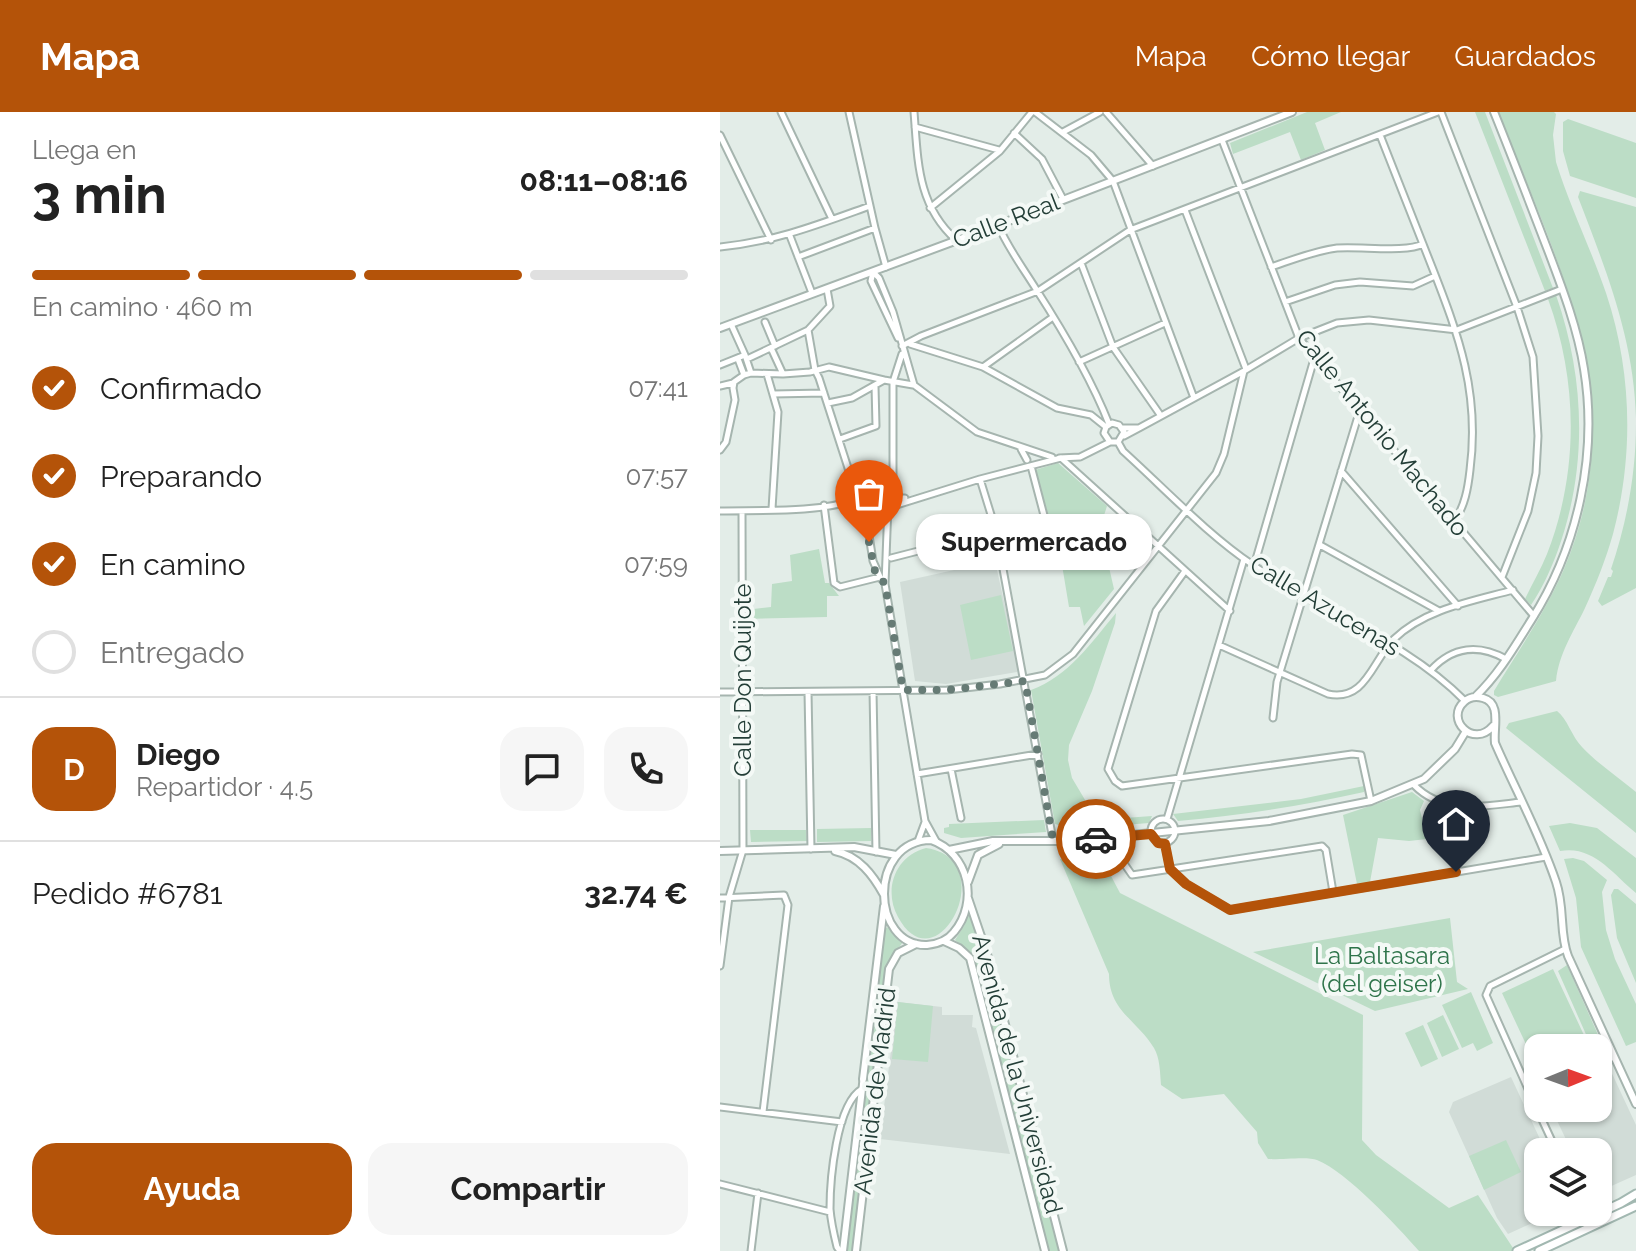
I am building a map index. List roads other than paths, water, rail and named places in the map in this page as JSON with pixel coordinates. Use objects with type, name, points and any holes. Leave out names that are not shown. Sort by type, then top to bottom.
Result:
[{"type":"main road","points":[[1612,1204],[1636,1194]]},
{"type":"main road","points":[[1539,1251],[1636,1206]]},
{"type":"main road","points":[[1517,1251],[1565,1226]]},
{"type":"street","points":[[781,112],[832,220]]},
{"type":"street","points":[[849,112],[886,267]]},
{"type":"street","points":[[914,112],[919,174],[930,208],[939,225],[956,240]]},
{"type":"street","points":[[930,208],[1000,151],[1033,112],[1063,132],[1091,155],[1113,181],[1194,398]]},
{"type":"street","points":[[1063,132],[1103,112],[1153,166]]},
{"type":"street","name":"Calle Real","points":[[720,328],[1292,112]]},
{"type":"street","points":[[824,849],[843,853],[860,862],[875,879],[892,924],[902,936],[916,944],[944,941],[961,922],[968,898],[964,871],[949,850],[937,842],[925,821],[885,584],[887,498],[893,490],[893,382],[902,349],[921,336],[1038,291],[1130,230],[1440,112],[1517,307],[1533,357],[1538,436],[1536,473],[1528,511],[1502,577]]},
{"type":"street","points":[[1494,112],[1562,289],[1584,369],[1588,430],[1579,507],[1555,579],[1492,681],[1475,697],[1465,701],[1458,716],[1466,731],[1483,734],[1495,743]]},
{"type":"street","points":[[915,127],[1000,151]]},
{"type":"street","points":[[1014,133],[1042,159],[1063,199]]},
{"type":"street","points":[[720,135],[771,240]]},
{"type":"street","points":[[1380,135],[1457,330],[1473,407],[1474,443],[1462,511],[1454,522]]},
{"type":"street","name":"Calle Antonio Machado","points":[[1222,140],[1299,338],[1534,616]]},
{"type":"street","points":[[720,247],[790,236],[870,206]]},
{"type":"street","points":[[720,692],[947,690],[1025,681],[1045,675],[1073,654],[1216,473],[1224,454],[1245,370],[1185,210]]},
{"type":"street","points":[[998,225],[1006,244],[1053,317],[1103,410],[1108,426]]},
{"type":"street","points":[[798,257],[875,228]]},
{"type":"street","points":[[790,236],[812,293]]},
{"type":"street","points":[[1271,267],[1334,248],[1367,246],[1414,249],[1423,244]]},
{"type":"street","points":[[1081,263],[1113,347],[1161,416]]},
{"type":"street","points":[[873,272],[879,278],[893,312],[914,385]]},
{"type":"street","points":[[1285,302],[1335,285],[1360,282],[1413,286],[1435,276]]},
{"type":"street","points":[[720,365],[773,347],[808,330],[830,306],[827,289]]},
{"type":"street","points":[[1031,462],[1087,455],[1299,338],[1337,323],[1369,320],[1457,330],[1562,289]]},
{"type":"street","points":[[983,367],[1053,317]]},
{"type":"street","points":[[765,322],[783,374]]},
{"type":"street","points":[[1078,363],[1165,323]]},
{"type":"street","points":[[731,324],[751,373]]},
{"type":"street","points":[[808,330],[815,370],[862,504],[873,561],[885,584]]},
{"type":"street","points":[[921,336],[929,348]]},
{"type":"street","points":[[909,344],[983,367],[1057,408],[1097,418],[1108,426]]},
{"type":"street","points":[[1254,566],[1315,358]]},
{"type":"street","points":[[738,359],[744,375]]},
{"type":"street","points":[[720,386],[751,373],[783,374],[840,369],[914,385],[972,429],[1016,447],[1031,462]]},
{"type":"street","points":[[767,374],[778,412],[772,509]]},
{"type":"street","points":[[828,403],[852,398],[884,380]]},
{"type":"street","points":[[720,450],[726,442],[735,400],[734,382]]},
{"type":"street","points":[[840,439],[876,426],[875,386]]},
{"type":"street","points":[[773,394],[824,393]]},
{"type":"street","points":[[1097,418],[1103,410]]},
{"type":"street","points":[[1273,718],[1277,682],[1359,412]]},
{"type":"street","points":[[1110,442],[1104,433],[1108,426],[1116,423],[1122,428],[1139,428]]},
{"type":"street","points":[[1120,439],[1122,428]]},
{"type":"street","name":"Calle Azucenas","points":[[1120,439],[1123,451],[1244,559],[1389,643],[1431,670],[1465,701]]},
{"type":"street","points":[[1016,447],[1061,458],[1230,611]]},
{"type":"street","points":[[873,561],[884,563],[891,558],[996,531],[1035,537],[1045,532],[1046,523],[1027,449]]},
{"type":"street","points":[[862,504],[872,515],[914,498],[1052,457]]},
{"type":"street","points":[[1341,471],[1458,606]]},
{"type":"street","points":[[980,479],[996,531],[1053,840]]},
{"type":"street","points":[[720,511],[862,504],[875,497],[914,498]]},
{"type":"street","points":[[824,505],[834,583],[840,587],[880,577]]},
{"type":"street","name":"Calle Don Quijote","points":[[720,966],[729,897],[743,850],[742,511]]},
{"type":"street","points":[[886,545],[891,558]]},
{"type":"street","points":[[1320,545],[1440,611]]},
{"type":"street","points":[[1167,819],[1244,559]]},
{"type":"street","points":[[1185,571],[1156,611],[1108,769],[1115,781],[1122,786],[1178,780],[1352,754],[1361,755],[1371,801]]},
{"type":"street","points":[[1219,645],[1328,694],[1342,697],[1351,694],[1389,643],[1414,623],[1440,611],[1513,590]]},
{"type":"street","points":[[1431,670],[1448,655],[1471,648],[1483,649],[1506,659]]},
{"type":"street","points":[[1488,700],[1492,681]]},
{"type":"street","points":[[873,691],[876,852]]},
{"type":"street","points":[[808,692],[811,849]]},
{"type":"street","points":[[1475,697],[1488,700],[1496,712],[1493,726],[1495,743],[1560,896],[1565,949],[1636,1104]]},
{"type":"street","points":[[1483,734],[1493,726]]},
{"type":"street","points":[[949,850],[1006,841],[1074,841],[1269,821],[1371,801],[1414,785],[1443,762],[1466,731]]},
{"type":"street","points":[[917,774],[1038,754]]},
{"type":"street","points":[[951,769],[961,818]]},
{"type":"street","points":[[1414,785],[1423,794],[1456,806],[1521,802]]},
{"type":"street","points":[[1159,819],[1173,823],[1176,831],[1172,841],[1165,844],[1158,843],[1151,834],[1152,826],[1159,819]]},
{"type":"street","points":[[918,841],[925,821]]},
{"type":"street","points":[[884,900],[885,878],[896,855],[918,841],[937,842]]},
{"type":"street","points":[[967,885],[978,855],[1006,841]]},
{"type":"street","points":[[1165,844],[1170,869],[1186,884],[1230,910],[1546,857]]},
{"type":"street","points":[[1123,862],[1132,875],[1322,846],[1326,850],[1333,892]]},
{"type":"street","points":[[720,851],[854,847],[896,855]]},
{"type":"street","points":[[720,898],[784,895],[788,905],[763,1112]]},
{"type":"street","name":"Avenida de la Universidad","points":[[968,898],[987,954],[1063,1251]]},
{"type":"street","name":"Avenida de Madrid","points":[[841,1251],[884,900]]},
{"type":"street","name":"Avenida de la Universidad","points":[[944,941],[970,958],[1045,1251]]},
{"type":"street","name":"Avenida de Madrid","points":[[856,1251],[889,969],[898,953],[916,944]]},
{"type":"street","points":[[1524,1075],[1486,1001],[1487,989],[1565,949]]},
{"type":"street","points":[[862,1089],[868,1087],[875,1091]]},
{"type":"street","name":"Avenida de Madrid","points":[[841,1251],[837,1247],[830,1212],[832,1166],[842,1122],[856,1092],[862,1089]]},
{"type":"street","points":[[720,1107],[842,1122]]},
{"type":"street","points":[[720,1184],[830,1212]]},
{"type":"street","points":[[751,1251],[758,1193]]},
{"type":"place","name":"Supermercado","points":[[869,542]]},
{"type":"park label","name":"La Baltasara (del geiser)","points":[[1382,970]]}]
